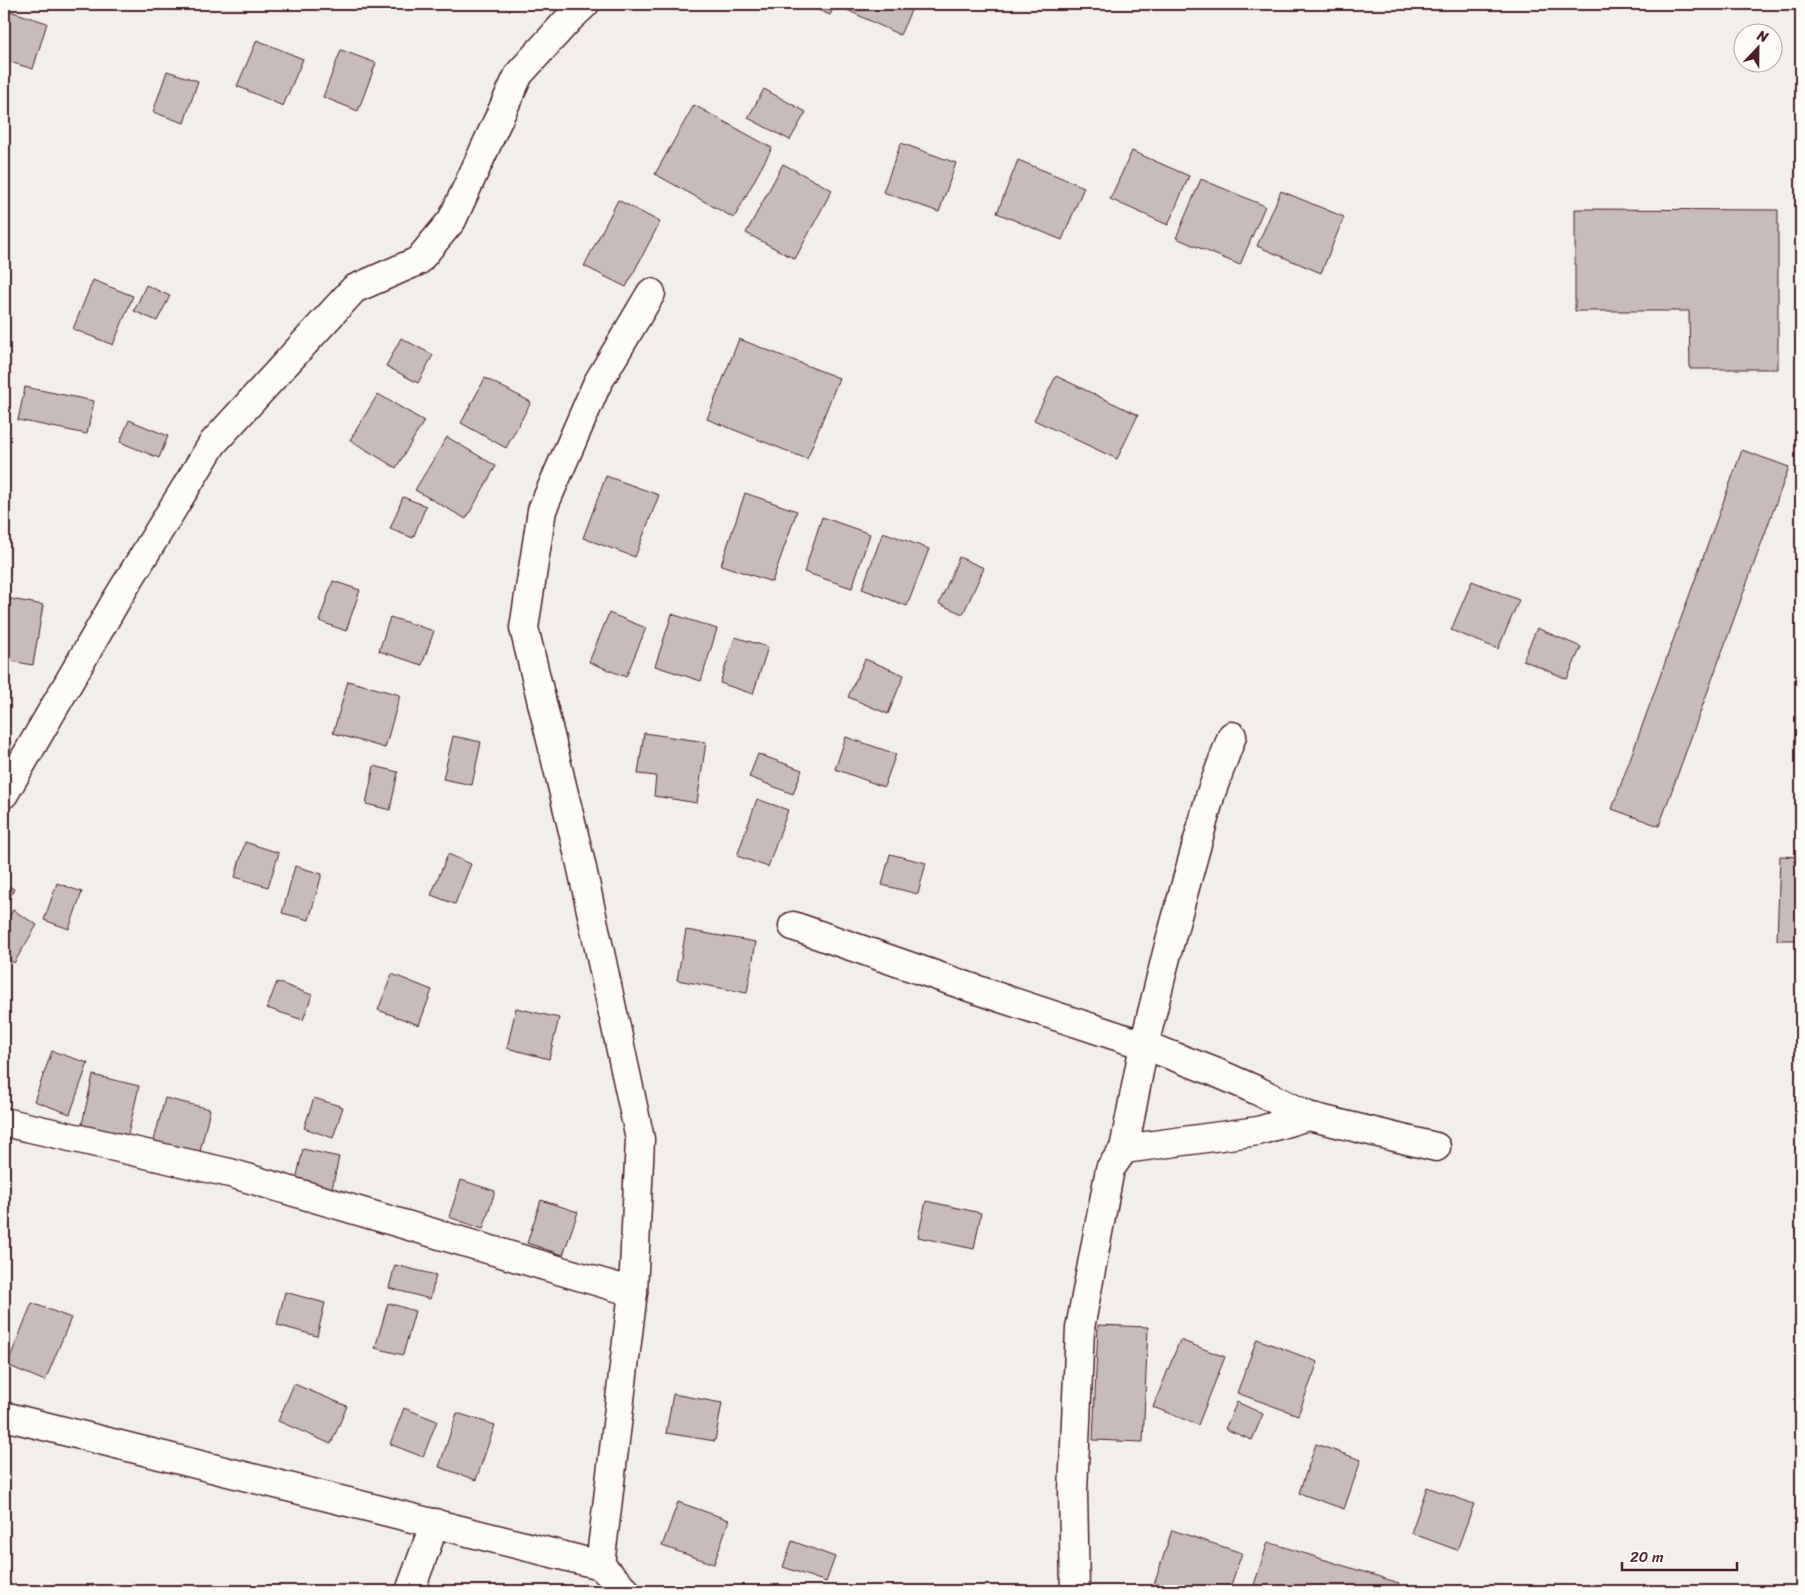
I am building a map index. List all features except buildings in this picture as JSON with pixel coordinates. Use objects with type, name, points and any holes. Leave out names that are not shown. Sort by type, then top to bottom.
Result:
[{"type":"street","points":[[4,794],[118,599],[213,444],[354,289],[418,262],[452,220],[519,74],[568,19],[585,4]]},
{"type":"street","points":[[600,1565],[633,1292],[640,1139],[581,864],[524,628],[542,510],[597,384],[651,292]]},
{"type":"street","points":[[1075,1591],[1073,1491],[1080,1328],[1110,1169],[1124,1149],[1144,1045],[1169,945],[1211,793],[1232,736]]},
{"type":"street","points":[[793,926],[1144,1045],[1239,1082],[1308,1116],[1436,1147]]},
{"type":"street","points":[[1124,1149],[1258,1131],[1308,1116]]},
{"type":"street","points":[[4,1122],[230,1173],[633,1292]]},
{"type":"street","points":[[4,1416],[600,1565],[626,1591]]},
{"type":"street","points":[[410,1591],[435,1523]]}]
